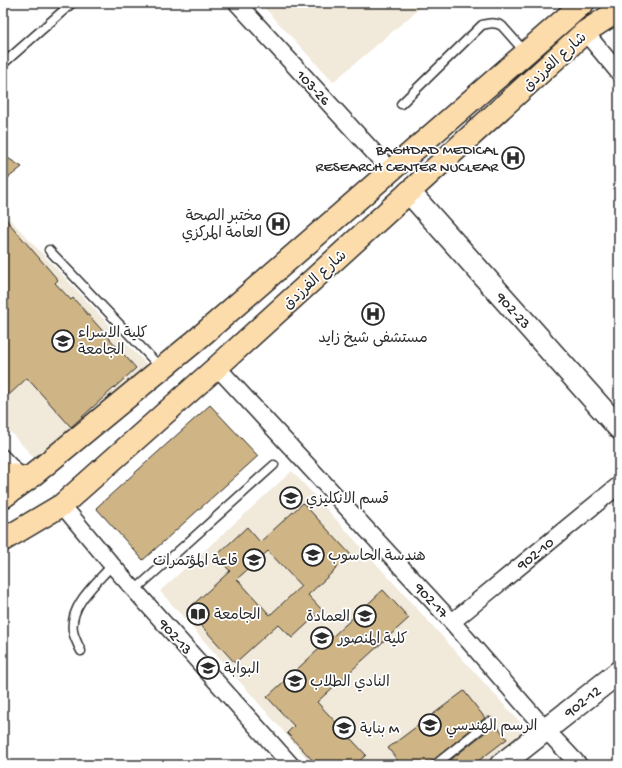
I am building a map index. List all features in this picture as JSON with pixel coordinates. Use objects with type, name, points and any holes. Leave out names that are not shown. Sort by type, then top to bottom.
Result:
[{"type":"main road","name":"شارع الفرزدق","points":[[3,497],[28,479],[194,342],[526,53],[572,7]]},
{"type":"main road","name":"شارع الفرزدق","points":[[3,540],[62,505],[217,367],[590,29],[619,10]]},
{"type":"main road","points":[[590,29],[619,21]]},
{"type":"main road","points":[[3,473],[28,479]]},
{"type":"street","name":"103-26","points":[[237,3],[390,170]]},
{"type":"street","points":[[590,29],[619,73]]},
{"type":"street","name":"902-23","points":[[409,192],[619,428]]},
{"type":"street","name":"902-17","points":[[217,367],[452,622],[546,730],[580,765]]},
{"type":"street","name":"902-10","points":[[452,622],[619,485]]},
{"type":"street","name":"902-13","points":[[62,505],[112,565],[291,765]]},
{"type":"street","name":"902-12","points":[[501,765],[619,672]]},
{"type":"lane","points":[[5,62],[72,3]]},
{"type":"lane","points":[[401,104],[482,25],[497,23],[502,26],[526,53]]},
{"type":"lane","points":[[49,250],[161,369]]},
{"type":"lane","points":[[3,453],[28,479]]},
{"type":"lane","points":[[135,590],[274,465]]},
{"type":"lane","points":[[81,651],[73,631],[74,616],[78,604],[112,565]]},
{"type":"lane","points":[[435,765],[489,722]]},
{"type":"shaded area","points":[[260,3],[426,3],[333,82]]},
{"type":"shaded area","name":"كلية الاسراء الجامعة","points":[[3,212],[147,365],[43,458],[36,460],[3,424]]},
{"type":"shaded area","name":"كلية المنصور","points":[[292,471],[527,730],[482,765],[313,765],[160,591]]},
{"type":"building","points":[[3,155],[22,167],[3,182]]},
{"type":"building","name":"كلية الاسراء الجامعة","points":[[3,216],[58,280],[55,283],[71,300],[73,298],[136,368],[71,427],[27,378],[9,395],[3,388]]},
{"type":"building","points":[[210,405],[258,456],[143,560],[96,508]]},
{"type":"building","points":[[303,503],[351,555],[308,595],[322,610],[292,638],[278,624],[235,663],[187,610],[230,571],[216,556],[247,527],[260,542]],"holes":[[[268,551],[301,586],[270,615],[237,579]]]},
{"type":"building","points":[[383,590],[409,618],[317,702],[366,755],[355,765],[317,765],[287,733],[294,726],[267,697]]},
{"type":"building","points":[[464,691],[485,718],[432,761],[430,765],[401,765],[388,748]]},
{"type":"building","points":[[497,726],[507,739],[473,765],[444,765],[492,727],[493,729]]},
{"type":"place","name":"BAGHDAD MEDICAL RESEARCH CENTER NUCLEAR","points":[[513,158]]},
{"type":"place","name":"مختبر الصحة العامة المركزي","points":[[278,224]]},
{"type":"place","name":"مستشفى شيخ زايد","points":[[373,314]]},
{"type":"place","name":"كلية الاسراء الجامعة","points":[[63,341]]},
{"type":"place","name":"قسم الانكليزي","points":[[291,498]]},
{"type":"place","name":"هندسة الحاسوب","points":[[313,555]]},
{"type":"place","name":"قاعة المؤتمرات","points":[[254,560]]},
{"type":"place","name":"الجامعة","points":[[198,614]]},
{"type":"place","name":"العمادة","points":[[365,616]]},
{"type":"place","name":"كلية المنصور","points":[[322,638]]},
{"type":"place","name":"البوابة","points":[[208,668]]},
{"type":"place","name":"النادي الطلاب","points":[[295,681]]},
{"type":"place","name":"الرسم الهندسي","points":[[430,725]]},
{"type":"place","name":"بناية M","points":[[344,728]]}]
